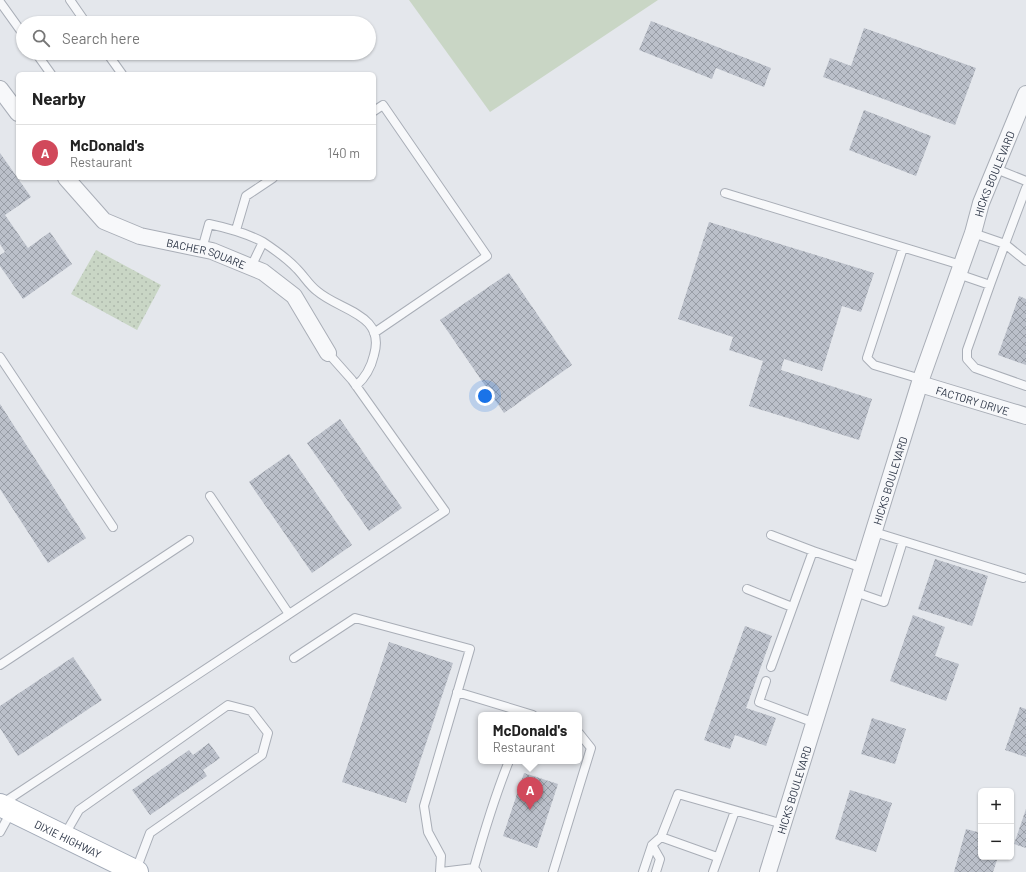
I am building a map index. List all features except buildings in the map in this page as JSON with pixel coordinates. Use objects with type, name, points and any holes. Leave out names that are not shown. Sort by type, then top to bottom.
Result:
[{"type":"main road","name":"DIXIE HIGHWAY","points":[[4,807],[136,872]]},
{"type":"street","points":[[0,89],[16,110]]},
{"type":"street","name":"HICKS BOULEVARD","points":[[768,872],[921,382],[973,233],[981,203],[1026,94]]},
{"type":"street","name":"BACHER SQUARE","points":[[68,180],[104,221],[140,236],[212,251],[263,272],[294,296],[328,353]]},
{"type":"street","name":"FACTORY DRIVE","points":[[921,382],[1026,416]]},
{"type":"lane","points":[[70,0],[81,16]]},
{"type":"lane","points":[[0,2],[16,24]]},
{"type":"lane","points":[[41,60],[50,72]]},
{"type":"lane","points":[[112,60],[121,72]]},
{"type":"lane","points":[[374,333],[487,256],[383,105],[376,110]]},
{"type":"lane","points":[[996,169],[1026,181]]},
{"type":"lane","points":[[236,230],[246,196],[270,180]]},
{"type":"lane","points":[[1026,188],[967,350],[967,360],[975,368],[1026,386]]},
{"type":"lane","points":[[725,193],[903,248],[960,270],[990,286]]},
{"type":"lane","points":[[202,249],[209,224],[236,230],[263,242],[285,258],[298,269],[315,290],[325,298],[350,309],[364,318],[372,327],[377,344],[372,364],[367,375],[356,386]]},
{"type":"lane","points":[[973,233],[1005,244],[1026,261]]},
{"type":"lane","points":[[251,267],[263,242]]},
{"type":"lane","points":[[903,248],[868,358],[874,365],[921,382]]},
{"type":"lane","points":[[0,832],[4,807],[289,614],[445,511],[356,386],[328,353]]},
{"type":"lane","points":[[0,357],[112,527]]},
{"type":"lane","points":[[210,496],[289,614]]},
{"type":"lane","points":[[874,532],[1023,578]]},
{"type":"lane","points":[[771,535],[863,568]]},
{"type":"lane","points":[[0,665],[189,540]]},
{"type":"lane","points":[[855,592],[884,602],[903,541]]},
{"type":"lane","points":[[771,667],[813,551]]},
{"type":"lane","points":[[747,589],[792,607]]},
{"type":"lane","points":[[294,658],[355,618],[470,648],[424,806],[428,832],[441,856],[441,872],[475,870],[482,837],[508,764]]},
{"type":"lane","points":[[766,681],[759,702],[814,723]]},
{"type":"lane","points":[[457,692],[523,712]]},
{"type":"lane","points":[[64,837],[79,810],[228,705],[251,711],[268,733],[262,755],[150,833],[136,872]]},
{"type":"lane","points":[[553,872],[591,748],[582,737]]},
{"type":"lane","points":[[643,872],[652,844],[661,837],[678,794],[783,824]]},
{"type":"lane","points":[[713,872],[717,857],[735,811]]},
{"type":"lane","points":[[661,837],[717,857]]},
{"type":"lane","points":[[652,844],[660,859],[656,872]]},
{"type":"green space","points":[[409,0],[658,0],[490,112]]},
{"type":"green space","points":[[96,250],[161,285],[137,330],[71,294]]},
{"type":"place","name":"McDonald's","points":[[530,810]]}]
